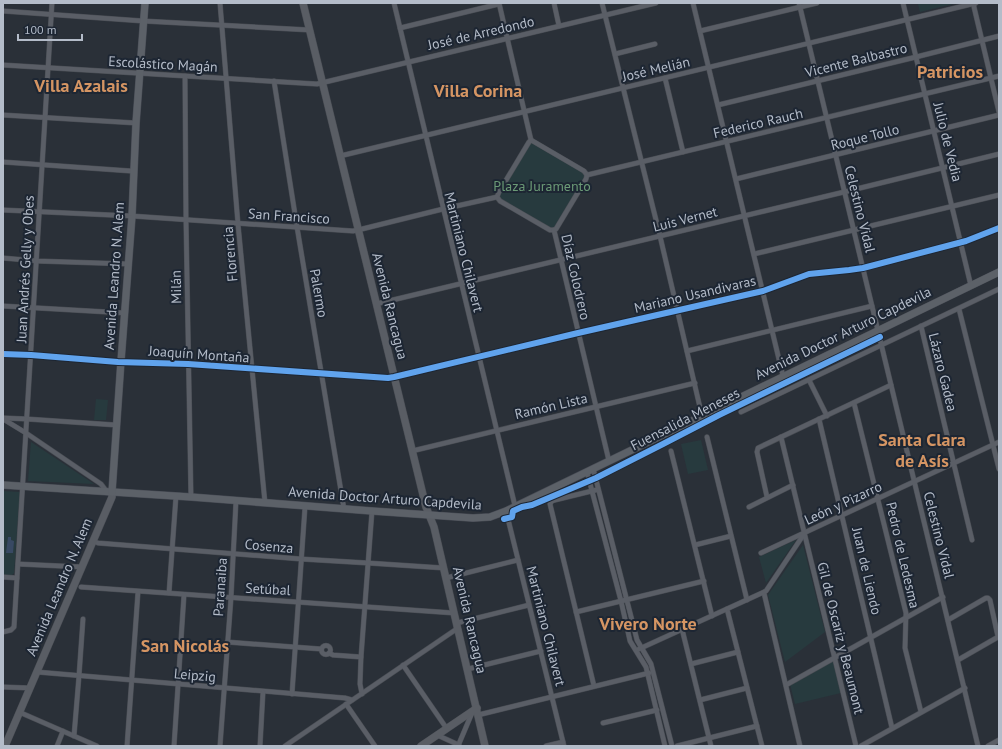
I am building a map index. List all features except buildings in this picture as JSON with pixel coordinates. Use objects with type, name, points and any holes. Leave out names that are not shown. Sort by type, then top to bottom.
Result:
[{"type":"main road","name":"Avenida Leandro N. Alem","points":[[5,746],[112,497],[110,492],[129,264],[144,3]]},
{"type":"main road","name":"Avenida Rancagua","points":[[303,3],[412,451],[428,515],[434,527],[485,746]]},
{"type":"main road","name":"Avenida Doctor Arturo Capdevila","points":[[3,485],[486,518],[506,511],[999,272]]},
{"type":"main road","points":[[421,746],[476,712]]},
{"type":"street","name":"Juan Andrés Gelly y Obes","points":[[3,632],[11,630],[14,627],[52,3]]},
{"type":"street","name":"Florencia","points":[[220,3],[238,224],[265,503]]},
{"type":"street","name":"Martiniano Chilavert","points":[[394,3],[515,506]]},
{"type":"street","points":[[554,3],[559,26]]},
{"type":"street","points":[[602,3],[660,236],[702,416]]},
{"type":"street","name":"José de Arredondo","points":[[322,82],[606,15],[644,4],[656,3]]},
{"type":"street","points":[[693,3],[783,376]]},
{"type":"street","points":[[700,31],[799,5],[816,3]]},
{"type":"street","name":"Julio de Vedia","points":[[903,3],[972,286]]},
{"type":"street","points":[[974,3],[999,112]]},
{"type":"street","name":"José Melián","points":[[340,156],[974,3]]},
{"type":"street","points":[[400,28],[499,4],[531,140],[584,171],[587,175]]},
{"type":"street","name":"Celestino Vidal","points":[[799,5],[978,746]]},
{"type":"street","points":[[3,11],[310,30]]},
{"type":"street","name":"Vicente Balbastro","points":[[718,105],[999,36]]},
{"type":"street","points":[[615,54],[655,44]]},
{"type":"street","name":"Escolástico Magán","points":[[3,65],[313,84],[322,82]]},
{"type":"street","name":"Milán","points":[[185,76],[188,364],[192,498]]},
{"type":"street","name":"Federico Rauch","points":[[587,175],[999,76]]},
{"type":"street","points":[[665,78],[683,152]]},
{"type":"street","name":"Palermo","points":[[274,81],[344,509]]},
{"type":"street","name":"Roque Tollo","points":[[736,179],[999,115]]},
{"type":"street","points":[[3,116],[136,123]]},
{"type":"street","points":[[358,230],[497,197],[521,154],[531,140]]},
{"type":"street","name":"Luis Vernet","points":[[376,304],[999,154]]},
{"type":"street","points":[[3,162],[134,170]]},
{"type":"street","name":"Díaz Colodrero","points":[[587,175],[575,198],[554,230],[609,461]]},
{"type":"street","points":[[754,254],[999,195]]},
{"type":"street","points":[[497,197],[500,201],[550,230],[554,230]]},
{"type":"street","name":"San Francisco","points":[[3,210],[39,213],[132,216],[351,231],[358,230]]},
{"type":"street","name":"Mariano Usandivaras","points":[[394,377],[763,291],[809,274],[863,268],[961,243],[999,228]]},
{"type":"street","points":[[3,258],[36,261],[129,264]]},
{"type":"street","points":[[741,412],[999,290]]},
{"type":"street","points":[[3,306],[125,313]]},
{"type":"street","points":[[687,351],[872,306]]},
{"type":"street","points":[[960,309],[999,469]]},
{"type":"street","name":"Lázaro Gadea","points":[[921,326],[972,540]]},
{"type":"street","name":"Joaquín Montaña","points":[[3,354],[188,364],[388,378],[394,377]]},
{"type":"street","points":[[809,380],[827,416]]},
{"type":"street","name":"Ramón Lista","points":[[412,451],[695,383]]},
{"type":"street","points":[[767,497],[757,450],[758,448],[891,385]]},
{"type":"street","name":"Pedro de Ledesma","points":[[854,403],[906,618],[905,648],[921,712]]},
{"type":"street","points":[[3,418],[116,425]]},
{"type":"street","points":[[3,418],[101,484],[110,492]]},
{"type":"street","name":"Juan de Liendo","points":[[819,419],[892,728]]},
{"type":"street","points":[[707,437],[747,600]]},
{"type":"street","name":"Gil de Oscariz y Beaumont","points":[[781,437],[856,746]]},
{"type":"street","name":"León y Pizarro","points":[[761,553],[999,442]]},
{"type":"street","points":[[671,451],[712,616]]},
{"type":"street","points":[[590,470],[598,490],[636,636],[650,660],[672,746]]},
{"type":"street","points":[[590,470],[593,491],[630,640],[645,664],[665,746]]},
{"type":"street","points":[[749,507],[767,497],[793,486]]},
{"type":"street","points":[[594,686],[550,506],[551,502],[554,500],[598,490]]},
{"type":"street","points":[[169,593],[176,496]]},
{"type":"street","name":"Paranaiba","points":[[220,746],[231,598],[236,501]]},
{"type":"street","points":[[292,694],[304,506]]},
{"type":"street","points":[[362,694],[360,684],[361,657],[372,511]]},
{"type":"street","name":"Martiniano Chilavert","points":[[506,511],[564,744]]},
{"type":"street","points":[[636,650],[764,593],[768,590],[804,534]]},
{"type":"street","points":[[695,545],[731,536]]},
{"type":"street","name":"Cosenza","points":[[93,541],[98,543],[233,554],[444,568]]},
{"type":"street","points":[[446,578],[518,560]]},
{"type":"street","points":[[18,564],[82,566]]},
{"type":"street","points":[[3,577],[17,578]]},
{"type":"street","points":[[576,612],[704,581]]},
{"type":"street","name":"Setúbal","points":[[81,588],[454,613]]},
{"type":"street","points":[[127,746],[138,592]]},
{"type":"street","points":[[764,593],[800,746]]},
{"type":"street","points":[[174,746],[184,595]]},
{"type":"street","points":[[786,685],[943,597]]},
{"type":"street","points":[[948,620],[988,598],[990,600],[999,635],[997,638],[958,660]]},
{"type":"street","points":[[287,746],[346,704],[404,666],[457,626],[529,605]]},
{"type":"street","points":[[727,609],[762,746]]},
{"type":"street","points":[[74,736],[83,619]]},
{"type":"street","points":[[682,629],[711,746]]},
{"type":"street","points":[[227,642],[321,649],[323,646],[327,646],[330,649],[329,653],[334,655],[361,657]]},
{"type":"street","points":[[468,669],[541,651]]},
{"type":"street","points":[[691,664],[738,652]]},
{"type":"street","points":[[404,666],[447,729]]},
{"type":"street","name":"Leipzig","points":[[36,672],[345,698],[352,700]]},
{"type":"street","points":[[437,735],[459,745],[476,712],[552,697],[653,672]]},
{"type":"street","points":[[3,687],[30,688]]},
{"type":"street","points":[[700,700],[747,688]]},
{"type":"street","points":[[861,746],[965,688]]},
{"type":"street","points":[[260,746],[263,692]]},
{"type":"street","points":[[346,704],[375,746]]},
{"type":"street","points":[[603,723],[657,710]]},
{"type":"street","points":[[19,712],[97,746]]},
{"type":"street","points":[[677,746],[757,726]]},
{"type":"street","points":[[57,746],[63,731]]},
{"type":"street","points":[[988,746],[999,740]]},
{"type":"street","points":[[546,746],[564,744]]},
{"type":"green space","points":[[957,3],[920,12],[918,4]]},
{"type":"green space","name":"Plaza Juramento","points":[[531,140],[587,175],[556,229],[550,230],[497,197]]},
{"type":"green space","points":[[96,399],[108,400],[106,420],[94,420]]},
{"type":"green space","points":[[701,440],[708,470],[688,474],[681,444]]},
{"type":"green space","points":[[31,442],[94,484],[28,481]]},
{"type":"green space","points":[[3,491],[20,492],[14,573],[11,576],[3,575]]},
{"type":"green space","points":[[796,540],[766,583],[759,557]]},
{"type":"green space","points":[[803,545],[825,632],[785,662],[768,595]]},
{"type":"green space","points":[[833,660],[841,693],[795,704],[790,684]]},
{"type":"water","points":[[8,537],[11,537],[11,540],[14,541],[13,553],[6,553]]},
{"type":"cycle path","points":[[3,354],[118,362],[188,364],[388,378],[763,291],[809,274],[863,268],[966,241],[999,228]]},
{"type":"cycle path","name":"Fuensalida Meneses","points":[[504,519],[512,517],[513,511],[532,505],[596,478],[719,415],[880,337]]},
{"type":"district","name":"Patricios","points":[[950,72]]},
{"type":"district","name":"Villa Azalais","points":[[81,86]]},
{"type":"district","name":"Villa Corina","points":[[478,91]]},
{"type":"district","name":"Santa Clara de Asís","points":[[922,450]]},
{"type":"district","name":"Vivero Norte","points":[[648,624]]},
{"type":"district","name":"San Nicolás","points":[[185,646]]}]
